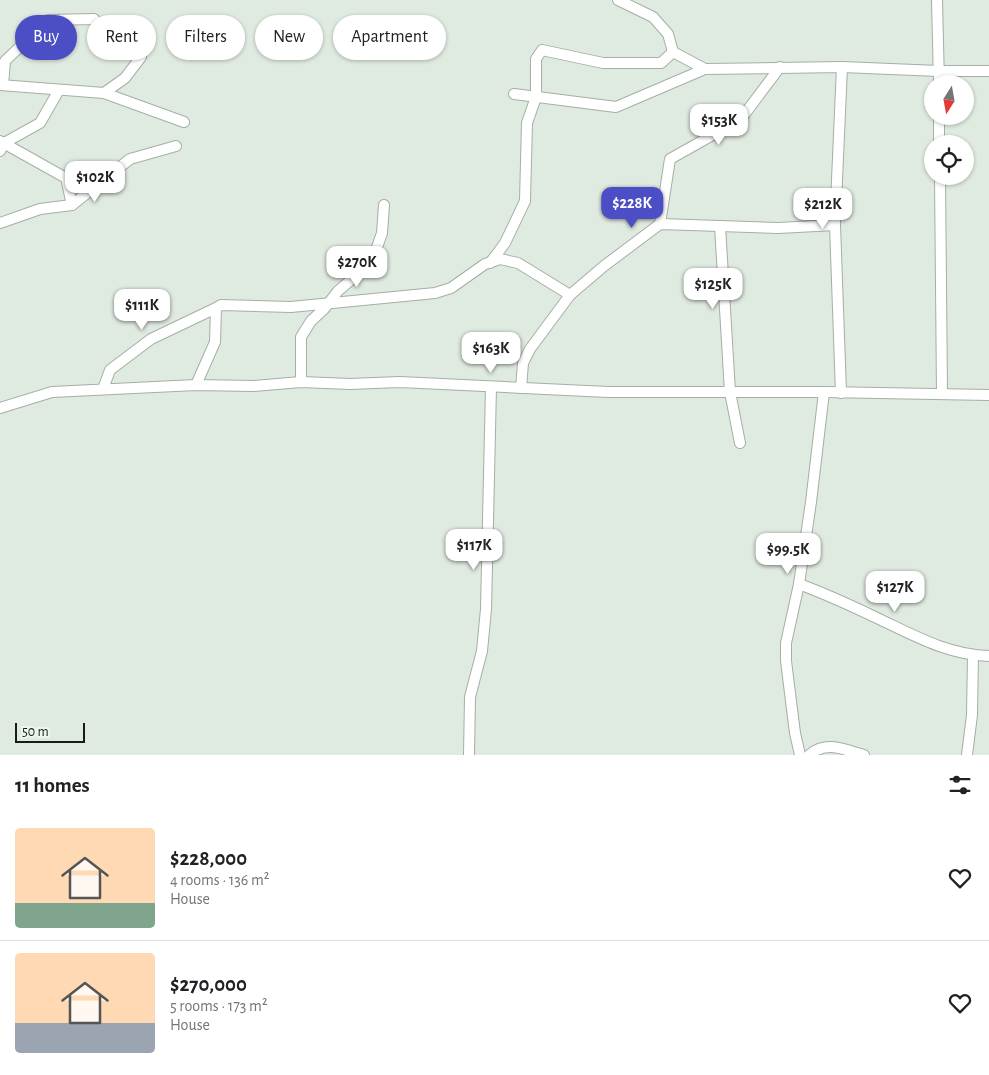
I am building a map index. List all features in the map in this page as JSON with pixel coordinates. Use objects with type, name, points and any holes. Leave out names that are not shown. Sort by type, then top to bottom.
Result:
[{"type":"street","points":[[618,0],[653,17],[668,34],[673,52],[705,69]]},
{"type":"street","points":[[937,0],[939,75]]},
{"type":"street","points":[[87,19],[48,20],[5,61],[2,85],[104,93],[184,122]]},
{"type":"street","points":[[490,263],[505,243],[524,201],[527,123],[536,97],[536,59],[542,50],[603,63],[661,62],[673,52]]},
{"type":"street","points":[[104,93],[125,78],[139,60]]},
{"type":"street","points":[[660,224],[670,159],[741,119],[780,67]]},
{"type":"street","points":[[841,393],[835,225],[842,67]]},
{"type":"street","points":[[514,94],[616,108],[705,69],[842,67],[939,71],[989,70]]},
{"type":"street","points":[[1,145],[40,122],[59,90]]},
{"type":"street","points":[[1,145],[66,178],[72,205]]},
{"type":"street","points":[[0,223],[40,208],[72,205],[130,159],[176,146]]},
{"type":"street","points":[[940,185],[942,394]]},
{"type":"street","points":[[301,382],[301,338],[311,321],[338,291],[365,268],[375,252],[382,233],[384,205]]},
{"type":"street","points":[[521,388],[523,363],[530,349],[570,295],[604,266],[660,224],[778,228],[835,225]]},
{"type":"street","points":[[720,226],[730,392],[740,443]]},
{"type":"street","points":[[103,389],[110,370],[151,340],[221,305],[290,307],[434,292],[451,288],[486,264],[500,260],[518,263],[570,295]]},
{"type":"street","points":[[196,385],[216,342],[216,308]]},
{"type":"street","points":[[0,408],[52,392],[196,385],[252,386],[301,382],[350,384],[400,382],[608,392],[824,392],[989,395]]},
{"type":"street","points":[[469,755],[470,697],[482,651],[486,609],[491,387]]},
{"type":"street","points":[[800,755],[795,733],[786,661],[786,644],[799,584],[824,392]]},
{"type":"street","points":[[799,584],[876,617],[925,642],[973,656],[989,656]]},
{"type":"street","points":[[967,755],[972,714],[973,656]]},
{"type":"street","points":[[809,755],[816,750],[828,746],[864,755]]}]
